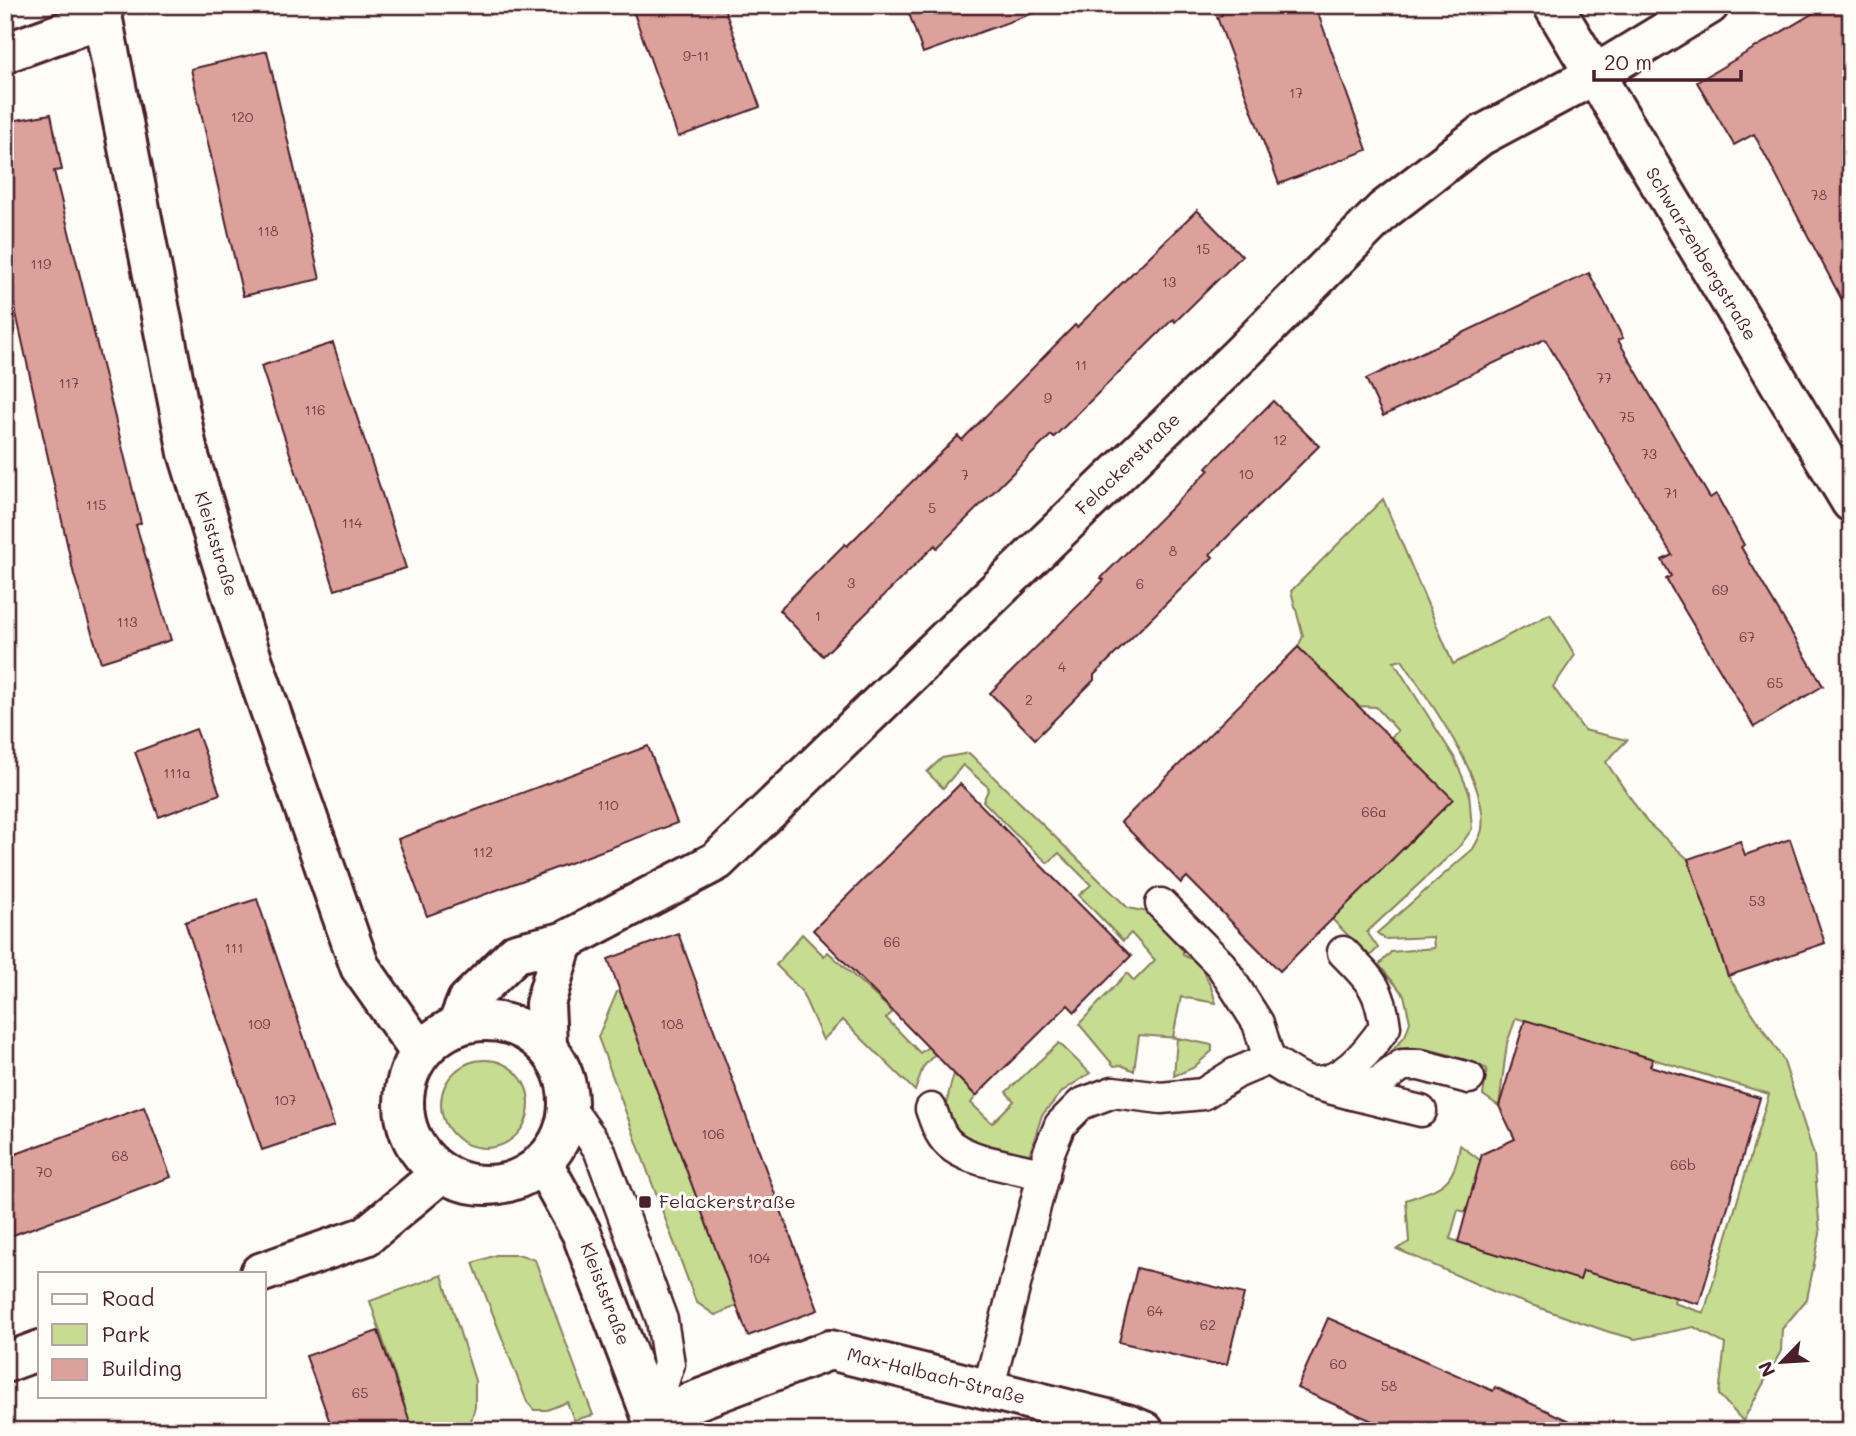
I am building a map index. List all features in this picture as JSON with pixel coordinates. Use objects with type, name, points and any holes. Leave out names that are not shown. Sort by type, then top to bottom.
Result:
[{"type":"street","name":"Schwarzenbergstraße","points":[[1553,5],[1851,502]]},
{"type":"street","name":"Felackerstraße","points":[[457,1026],[467,1001],[516,953],[563,942],[717,861],[1238,357],[1384,210],[1480,136],[1594,75],[1709,5]]},
{"type":"street","points":[[5,53],[101,12]]},
{"type":"street","name":"Kleiststraße","points":[[101,12],[188,453],[249,650],[360,967],[420,1052]]},
{"type":"street","points":[[547,1044],[516,1027],[486,1021],[457,1026],[437,1035],[420,1052],[405,1088],[405,1120],[417,1147],[441,1173],[466,1184],[492,1187],[519,1178],[542,1162],[561,1138],[570,1109],[559,1064],[547,1044],[545,1004],[563,942]]},
{"type":"street","name":"Kleiststraße","points":[[542,1162],[581,1232],[655,1424]]},
{"type":"street","points":[[263,1272],[366,1236],[441,1173]]},
{"type":"street","name":"Max-Halbach-Straße","points":[[655,1424],[830,1350],[1127,1424],[1144,1431]]},
{"type":"street","points":[[5,1363],[38,1351]]},
{"type":"lane","points":[[1161,904],[1221,965],[1258,1023],[1269,1059],[1311,1083],[1421,1111]]},
{"type":"lane","points":[[1311,1083],[1333,1079],[1367,1053],[1385,1027],[1382,1004],[1374,985],[1343,952]]},
{"type":"lane","points":[[988,1390],[1044,1175],[1060,1125],[1081,1104],[1113,1092],[1161,1098],[1203,1094],[1236,1073],[1269,1059]]},
{"type":"lane","points":[[1352,1094],[1382,1080],[1402,1065],[1420,1065],[1469,1078]]},
{"type":"lane","points":[[570,1109],[599,1149],[662,1320],[669,1364],[655,1424]]},
{"type":"lane","points":[[931,1109],[939,1132],[953,1147],[977,1157],[1044,1175]]},
{"type":"green space","points":[[1383,499],[1453,664],[1550,614],[1575,655],[1553,687],[1584,730],[1627,740],[1606,762],[1647,822],[1688,859],[1728,976],[1783,1059],[1814,1155],[1820,1234],[1807,1299],[1782,1329],[1781,1351],[1743,1421],[1719,1395],[1725,1344],[1694,1327],[1635,1339],[1497,1293],[1397,1249],[1409,1242],[1406,1200],[1437,1188],[1450,1177],[1460,1145],[1481,1161],[1466,1212],[1458,1210],[1450,1239],[1580,1279],[1583,1271],[1675,1297],[1674,1303],[1704,1313],[1769,1094],[1516,1018],[1507,1043],[1499,1106],[1483,1095],[1487,1069],[1480,1065],[1448,1054],[1415,1048],[1405,1049],[1387,1057],[1405,1036],[1410,1022],[1404,995],[1379,965],[1391,952],[1434,948],[1433,937],[1385,939],[1377,933],[1473,849],[1482,829],[1482,809],[1467,765],[1441,718],[1402,660],[1394,662],[1454,757],[1469,792],[1472,829],[1459,847],[1367,932],[1378,948],[1369,957],[1332,919],[1452,799],[1391,737],[1398,731],[1376,707],[1356,706],[1298,647],[1303,636],[1291,591]]},
{"type":"green space","points":[[969,753],[1128,908],[1153,913],[1182,939],[1183,955],[1199,963],[1216,1003],[1181,997],[1173,1037],[1212,1045],[1212,1051],[1193,1068],[1174,1076],[1177,1038],[1139,1035],[1134,1071],[1121,1065],[1114,1066],[1079,1024],[1127,973],[1134,981],[1155,960],[1131,933],[1123,941],[1079,895],[1091,885],[1059,853],[1048,863],[1014,833],[983,801],[989,788],[963,765],[943,788],[927,772],[942,758]]},
{"type":"green space","points":[[802,934],[824,956],[828,952],[893,1012],[886,1018],[920,1053],[928,1047],[935,1054],[923,1067],[915,1091],[843,1020],[823,1040],[801,990],[776,965]]},
{"type":"green space","points":[[620,990],[737,1306],[715,1315],[696,1302],[598,1037]]},
{"type":"green space","points":[[1059,1043],[1090,1073],[1063,1091],[1042,1115],[1029,1156],[963,1138],[951,1123],[947,1108],[954,1074],[976,1096],[971,1103],[992,1123],[1014,1101],[1006,1092]]},
{"type":"green space","points":[[485,1060],[510,1067],[522,1079],[529,1104],[522,1129],[510,1141],[485,1148],[460,1141],[448,1129],[441,1104],[448,1079],[460,1067]]},
{"type":"green space","points":[[496,1255],[521,1255],[535,1260],[593,1415],[574,1420],[567,1402],[547,1410],[534,1410],[527,1402],[473,1263]]},
{"type":"green space","points":[[442,1275],[475,1381],[475,1407],[468,1431],[413,1431],[370,1301]]},
{"type":"building","points":[[631,5],[723,5],[760,107],[678,137]]},
{"type":"building","points":[[906,5],[1041,5],[1042,10],[923,53]]},
{"type":"building","points":[[1218,5],[1315,5],[1367,150],[1279,184],[1217,17],[1222,15]]},
{"type":"building","points":[[1827,5],[1851,5],[1851,317],[1754,134],[1734,145],[1697,82]]},
{"type":"building","points":[[267,51],[320,279],[243,296],[191,69]]},
{"type":"building","points":[[51,114],[62,170],[54,171],[141,523],[136,525],[171,640],[101,662],[74,575],[14,304],[11,305],[5,280],[5,122]]},
{"type":"building","points":[[1197,210],[1242,256],[1175,322],[1173,319],[1054,437],[1051,435],[937,548],[935,545],[823,656],[779,610],[958,436],[962,440],[1075,325],[1077,327]]},
{"type":"building","points":[[1589,273],[1623,338],[1618,340],[1710,498],[1716,494],[1744,545],[1741,547],[1823,686],[1754,727],[1666,579],[1671,576],[1662,560],[1672,555],[1545,339],[1383,416],[1366,379]]},
{"type":"building","points":[[333,343],[406,568],[335,590],[261,366]]},
{"type":"building","points":[[1273,401],[1319,446],[1210,554],[1213,557],[1094,675],[1094,680],[1035,739],[990,693],[1104,580],[1101,578],[1209,470],[1206,468]]},
{"type":"building","points":[[1298,647],[1453,799],[1280,971],[1187,877],[1181,883],[1121,822]]},
{"type":"building","points":[[196,729],[220,794],[159,817],[135,752]]},
{"type":"building","points":[[648,746],[677,823],[427,916],[398,839]]},
{"type":"building","points":[[960,784],[1131,956],[1075,1012],[1068,1005],[976,1096],[813,930]]},
{"type":"building","points":[[1790,839],[1825,943],[1728,976],[1688,859],[1740,841],[1745,855]]},
{"type":"building","points":[[257,899],[334,1126],[262,1150],[185,922]]},
{"type":"building","points":[[678,933],[818,1310],[748,1336],[608,959]]},
{"type":"building","points":[[1525,1020],[1653,1059],[1650,1066],[1760,1098],[1699,1304],[1583,1271],[1580,1280],[1458,1242],[1482,1154],[1515,1139],[1499,1106]]},
{"type":"building","points":[[144,1107],[171,1177],[5,1238],[5,1158]]},
{"type":"building","points":[[1137,1268],[1244,1294],[1227,1364],[1211,1364],[1119,1342]]},
{"type":"building","points":[[1328,1318],[1493,1391],[1495,1387],[1591,1431],[1395,1431],[1297,1388]]},
{"type":"building","points":[[378,1331],[413,1431],[333,1431],[306,1356]]},
{"type":"place","name":"Felackerstraße","points":[[645,1202]]}]
